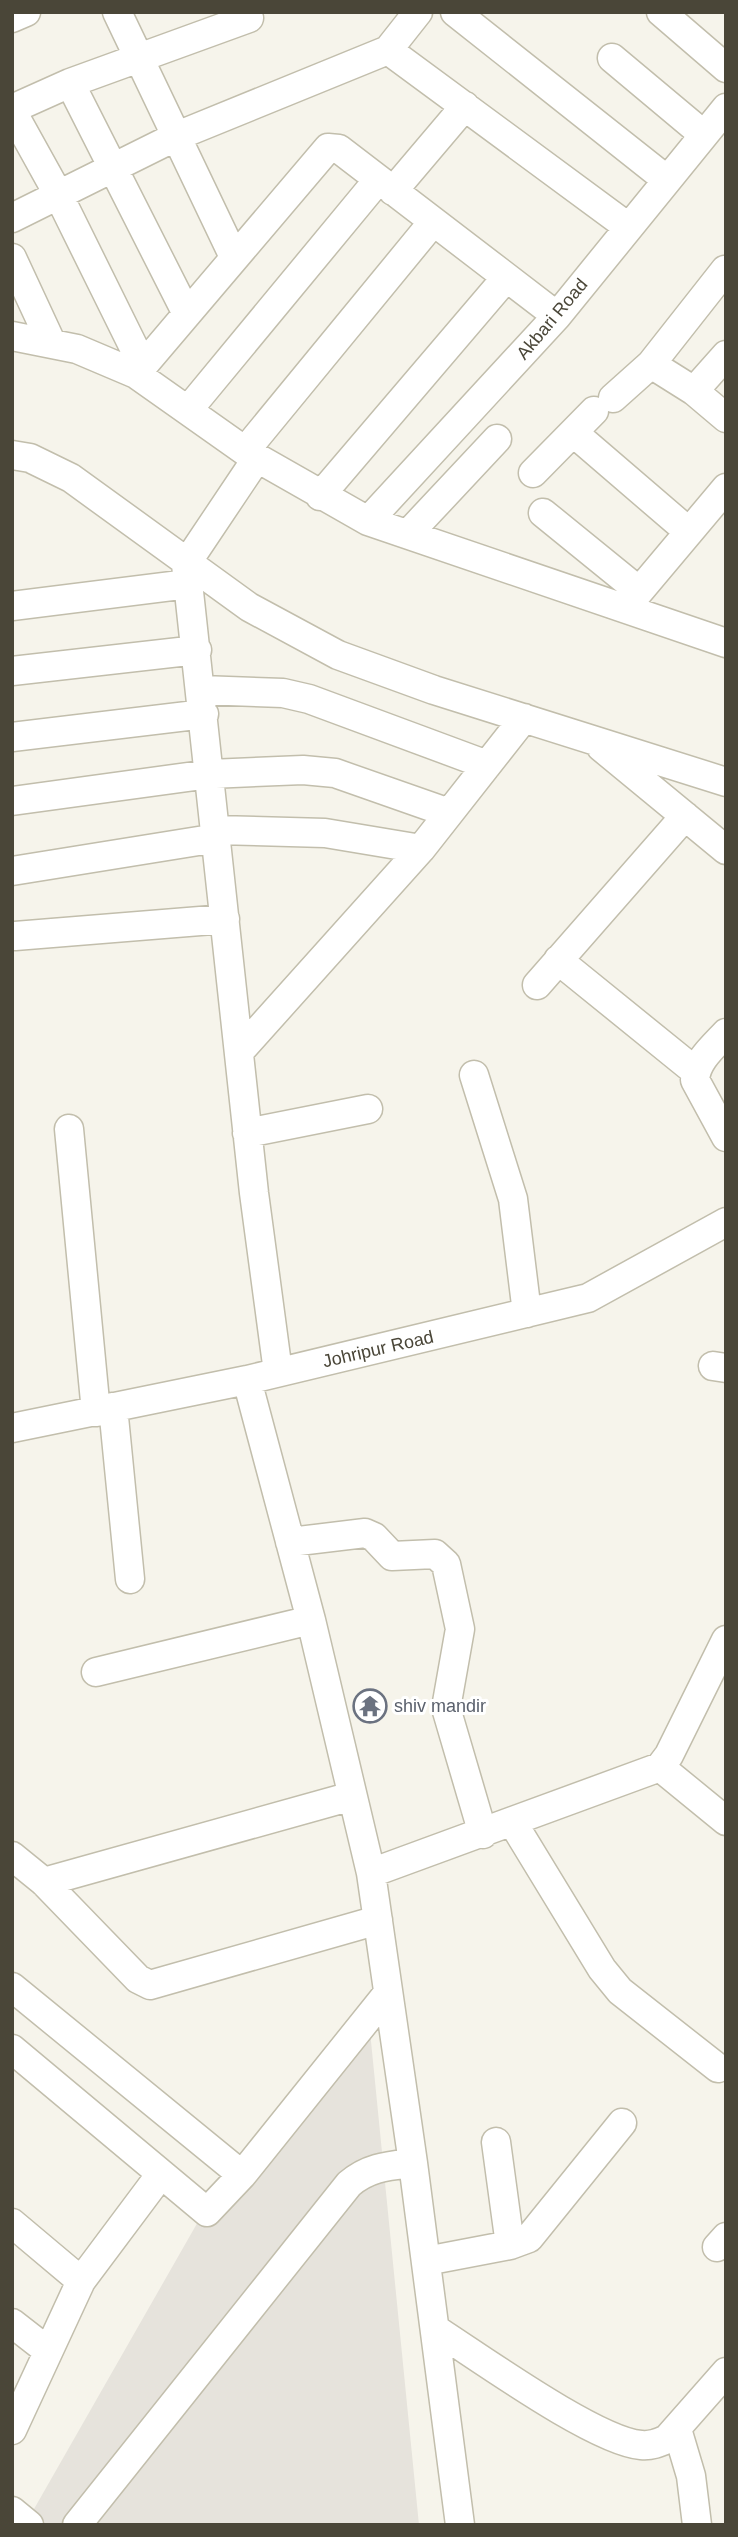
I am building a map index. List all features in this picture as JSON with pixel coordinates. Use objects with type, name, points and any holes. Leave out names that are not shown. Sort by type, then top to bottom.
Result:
[{"type":"street","points":[[12,18],[26,12]]},
{"type":"street","points":[[117,12],[234,257]]},
{"type":"street","points":[[12,218],[113,165],[177,136],[388,50],[418,12]]},
{"type":"street","points":[[455,12],[667,180]]},
{"type":"street","points":[[661,12],[726,68]]},
{"type":"street","points":[[140,370],[58,194],[12,110],[70,83],[249,18]]},
{"type":"street","points":[[388,50],[628,227]]},
{"type":"street","points":[[612,58],[704,135]]},
{"type":"street","points":[[70,83],[187,314]]},
{"type":"street","points":[[188,410],[385,185],[464,106]]},
{"type":"street","name":"Akbari Road","points":[[368,521],[557,316],[726,108]]},
{"type":"street","points":[[140,370],[328,148],[338,149],[505,279],[557,316]]},
{"type":"street","points":[[278,1372],[247,1133],[187,574],[204,537],[241,482],[251,455],[433,222]]},
{"type":"street","points":[[12,258],[51,342]]},
{"type":"street","points":[[533,474],[651,364],[725,270]]},
{"type":"street","points":[[320,496],[505,279]]},
{"type":"street","points":[[12,336],[51,342],[140,370],[188,410],[251,455],[368,521],[633,599],[726,643]]},
{"type":"street","points":[[694,391],[726,355]]},
{"type":"street","points":[[651,364],[694,391],[726,418]]},
{"type":"street","points":[[575,434],[689,532]]},
{"type":"street","points":[[408,534],[497,439]]},
{"type":"street","points":[[12,455],[30,458],[71,478],[187,574],[338,655],[726,782]]},
{"type":"street","points":[[633,599],[724,493]]},
{"type":"street","points":[[543,513],[633,599]]},
{"type":"street","points":[[12,606],[187,574]]},
{"type":"street","points":[[12,671],[197,650]]},
{"type":"street","points":[[12,737],[202,702],[282,693],[309,699],[487,765]]},
{"type":"street","points":[[239,1052],[421,849],[524,718]]},
{"type":"street","points":[[591,739],[726,850]]},
{"type":"street","points":[[12,801],[210,774],[303,770],[335,773],[449,813]]},
{"type":"street","points":[[537,985],[685,816]]},
{"type":"street","points":[[12,871],[216,834],[325,833],[421,849]]},
{"type":"street","points":[[15,936],[225,919]]},
{"type":"street","points":[[558,960],[695,1071],[699,1090],[726,1136]]},
{"type":"street","points":[[695,1071],[726,1033]]},
{"type":"street","points":[[474,1075],[513,1199],[527,1313]]},
{"type":"street","points":[[247,1133],[368,1110]]},
{"type":"street","points":[[69,1129],[104,1410],[130,1579]]},
{"type":"street","name":"Johripur Road","points":[[12,1428],[247,1380],[589,1298],[726,1222]]},
{"type":"street","points":[[247,1380],[311,1620],[370,1874],[413,2163],[460,2525]]},
{"type":"street","points":[[290,1542],[366,1533],[374,1537],[391,1556],[435,1554],[446,1564],[460,1629],[446,1708],[483,1833]]},
{"type":"street","points":[[96,1672],[311,1620]]},
{"type":"street","points":[[370,1874],[660,1767],[669,1755],[726,1640]]},
{"type":"street","points":[[660,1767],[726,1821]]},
{"type":"street","points":[[44,1882],[352,1796]]},
{"type":"street","points":[[513,1823],[555,1897],[612,1982],[718,2068]]},
{"type":"street","points":[[12,1856],[44,1882],[138,1979],[150,1985],[377,1920]]},
{"type":"street","points":[[12,1987],[242,2175]]},
{"type":"street","points":[[12,2049],[207,2212],[242,2175],[388,1993]]},
{"type":"street","points":[[426,2261],[510,2245],[528,2238],[540,2228],[622,2123]]},
{"type":"street","points":[[496,2142],[510,2245]]},
{"type":"street","points":[[77,2525],[349,2184],[363,2172],[373,2168],[413,2163]]},
{"type":"street","points":[[12,2430],[81,2281],[161,2174]]},
{"type":"street","points":[[12,2222],[81,2281]]},
{"type":"street","points":[[12,2323],[48,2351]]},
{"type":"street","points":[[435,2329],[562,2409],[615,2438],[639,2445],[654,2445],[667,2439],[726,2372]]},
{"type":"street","points":[[677,2429],[691,2476],[697,2525]]},
{"type":"street","points":[[12,2511],[29,2525]]},
{"type":"shaded area","points":[[368,2011],[419,2525],[12,2525],[12,2494],[34,2509],[203,2213]]},
{"type":"place","name":"shiv mandir","points":[[370,1706]]}]
